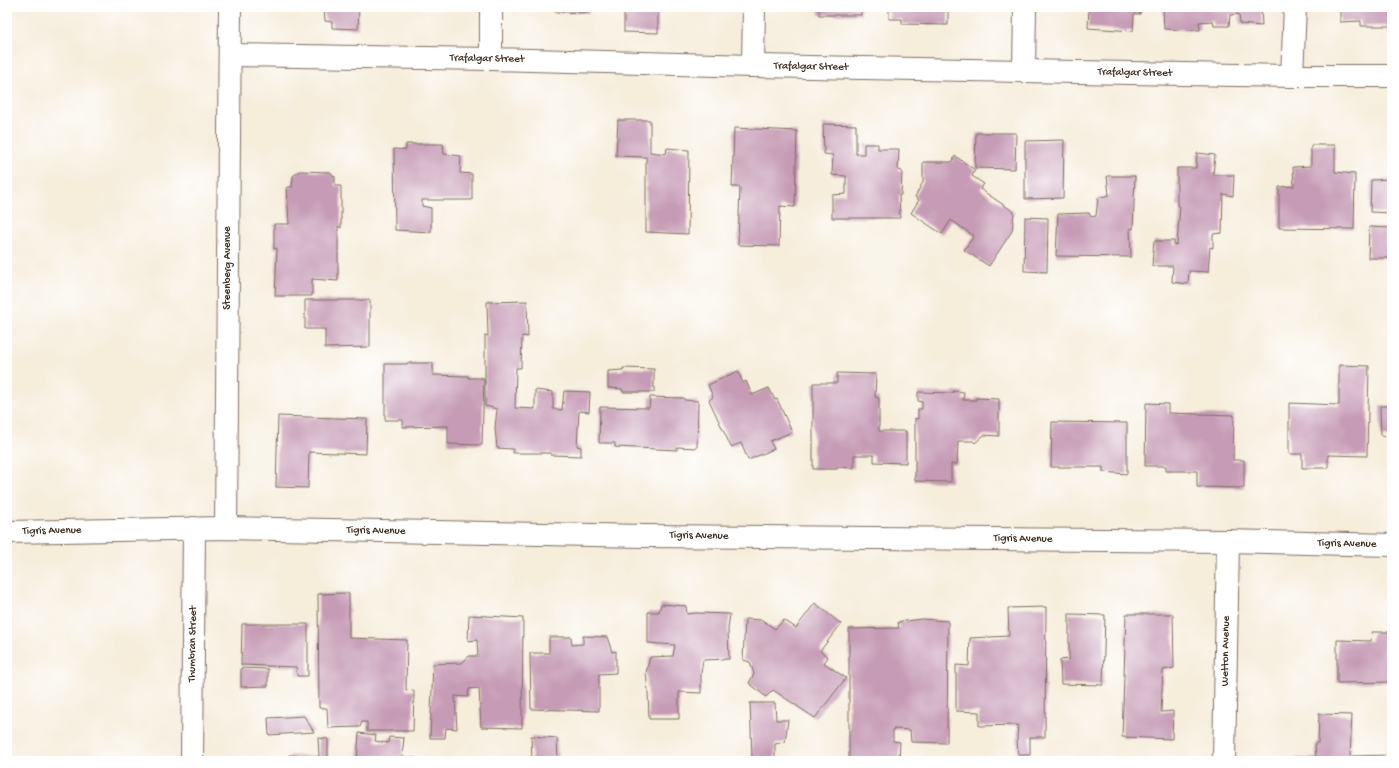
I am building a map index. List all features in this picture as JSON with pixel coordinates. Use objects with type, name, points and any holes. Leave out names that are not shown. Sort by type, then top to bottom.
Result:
[{"type":"street","name":"Steenberg Avenue","points":[[226,528],[230,7]]},
{"type":"street","points":[[491,7],[491,59]]},
{"type":"street","points":[[753,66],[754,7]]},
{"type":"street","points":[[1024,72],[1025,7]]},
{"type":"street","points":[[1292,76],[1295,7]]},
{"type":"street","name":"Trafalgar Street","points":[[230,55],[491,59],[1024,72],[1392,76]]},
{"type":"street","name":"Thumbran Street","points":[[192,761],[194,528]]},
{"type":"street","name":"Tigris Avenue","points":[[7,532],[226,528],[645,536],[1228,541],[1392,545]]},
{"type":"street","name":"Wetton Avenue","points":[[1224,761],[1228,541]]},
{"type":"building","points":[[324,7],[359,7],[358,29],[332,28],[332,22],[325,21]]},
{"type":"building","points":[[555,7],[589,7],[589,13],[555,12]]},
{"type":"building","points":[[624,7],[702,7],[702,10],[658,9],[658,33],[624,32]]},
{"type":"building","points":[[819,7],[861,7],[861,15],[819,15]]},
{"type":"building","points":[[889,7],[948,7],[948,25],[902,24],[902,19],[889,19]]},
{"type":"building","points":[[1089,7],[1141,7],[1140,14],[1134,14],[1133,31],[1088,28]]},
{"type":"building","points":[[1163,7],[1261,7],[1262,26],[1240,24],[1239,14],[1230,15],[1229,26],[1214,26],[1213,21],[1199,22],[1200,30],[1164,29]]},
{"type":"building","points":[[1340,7],[1392,7],[1392,26],[1361,26],[1361,21],[1340,22]]},
{"type":"building","points":[[618,120],[650,120],[650,152],[666,154],[667,148],[689,150],[688,234],[646,232],[646,157],[616,156]]},
{"type":"building","points":[[823,124],[856,125],[856,154],[864,154],[864,144],[878,144],[878,149],[899,149],[898,170],[902,171],[901,195],[899,195],[900,218],[832,218],[832,195],[846,194],[846,176],[832,175],[833,155],[824,154]]},
{"type":"building","points":[[734,128],[797,131],[795,207],[780,206],[779,246],[738,245],[740,187],[732,187]]},
{"type":"building","points":[[976,133],[1016,133],[1015,169],[975,168]]},
{"type":"building","points":[[1064,140],[1063,198],[1025,199],[1025,141]]},
{"type":"building","points":[[406,144],[443,144],[444,154],[461,156],[460,173],[472,174],[472,200],[422,200],[422,206],[431,208],[431,232],[395,230],[394,149],[406,150]]},
{"type":"building","points":[[1311,145],[1335,145],[1335,172],[1355,174],[1354,229],[1279,228],[1279,187],[1294,186],[1293,167],[1311,166]]},
{"type":"building","points":[[1197,153],[1215,155],[1213,175],[1234,175],[1233,196],[1223,194],[1222,233],[1213,234],[1213,248],[1210,247],[1208,272],[1189,271],[1188,284],[1172,282],[1173,266],[1152,266],[1154,241],[1174,241],[1174,245],[1177,244],[1180,206],[1177,206],[1177,168],[1196,168]]},
{"type":"building","points":[[955,156],[975,170],[972,176],[984,184],[980,189],[1014,212],[1012,231],[989,266],[964,250],[974,236],[951,220],[942,234],[911,213],[919,200],[915,197],[923,182],[923,162],[952,162]]},
{"type":"building","points":[[299,171],[330,172],[335,177],[335,186],[341,186],[341,228],[338,226],[338,281],[312,279],[312,296],[275,296],[277,248],[274,249],[274,224],[289,224],[287,187],[292,187],[293,176]]},
{"type":"building","points":[[1107,176],[1135,176],[1133,229],[1130,228],[1131,257],[1056,256],[1058,214],[1089,213],[1091,217],[1096,216],[1098,198],[1109,195]]},
{"type":"building","points":[[1392,179],[1392,213],[1370,212],[1371,180]]},
{"type":"building","points":[[1025,217],[1048,218],[1047,272],[1024,271]]},
{"type":"building","points":[[1369,227],[1392,228],[1392,258],[1368,258]]},
{"type":"building","points":[[305,300],[370,300],[370,347],[325,348],[325,329],[305,329]]},
{"type":"building","points":[[527,301],[528,337],[522,336],[521,368],[516,368],[515,408],[535,409],[535,390],[553,392],[553,409],[562,410],[564,391],[590,392],[589,412],[579,411],[577,446],[581,447],[581,456],[551,455],[551,453],[513,453],[513,449],[497,448],[495,428],[497,409],[485,406],[485,335],[488,336],[487,302]]},
{"type":"building","points":[[433,363],[433,375],[484,378],[482,445],[448,444],[448,426],[403,427],[403,420],[385,420],[385,364]]},
{"type":"building","points":[[1339,365],[1369,366],[1367,456],[1328,455],[1328,468],[1302,468],[1302,454],[1289,454],[1289,403],[1339,405]]},
{"type":"building","points":[[623,368],[654,369],[654,392],[623,392],[622,389],[608,388],[608,371],[623,370]]},
{"type":"building","points":[[738,371],[743,383],[746,381],[752,395],[769,388],[775,400],[777,399],[792,432],[770,441],[774,449],[748,460],[741,443],[731,447],[709,400],[713,397],[708,385]]},
{"type":"building","points":[[837,373],[876,374],[875,397],[879,398],[879,431],[906,431],[906,463],[874,462],[874,455],[854,455],[854,468],[837,467],[837,469],[813,469],[813,383],[837,383]]},
{"type":"building","points":[[953,391],[964,392],[963,400],[976,400],[976,398],[999,399],[999,436],[984,435],[975,443],[973,441],[958,441],[957,464],[951,464],[951,482],[915,481],[915,418],[918,419],[918,409],[922,409],[922,402],[918,401],[918,392],[953,393]]},
{"type":"building","points":[[650,397],[684,398],[684,400],[698,401],[697,448],[677,447],[677,450],[615,447],[615,443],[599,443],[600,407],[649,408]]},
{"type":"building","points":[[1146,403],[1168,404],[1168,413],[1234,415],[1233,460],[1244,460],[1244,488],[1197,487],[1197,471],[1166,471],[1166,466],[1145,466]]},
{"type":"building","points":[[1380,406],[1392,406],[1392,437],[1381,436]]},
{"type":"building","points":[[278,416],[367,419],[366,454],[309,452],[308,488],[276,487]]},
{"type":"building","points":[[1052,422],[1127,423],[1127,474],[1103,472],[1103,467],[1051,467]]},
{"type":"building","points":[[349,593],[349,638],[407,640],[406,690],[414,691],[413,731],[367,731],[367,722],[362,722],[360,727],[328,728],[327,708],[319,708],[318,594]]},
{"type":"building","points":[[815,603],[841,624],[820,651],[828,657],[824,663],[846,678],[815,718],[773,690],[766,697],[749,683],[754,674],[750,662],[743,660],[745,619],[762,620],[775,629],[784,620],[796,628]]},
{"type":"building","points":[[661,604],[686,606],[687,614],[730,614],[728,629],[729,659],[703,660],[701,673],[701,693],[679,692],[679,719],[649,719],[646,673],[650,657],[673,656],[675,645],[648,643],[648,612],[659,612]]},
{"type":"building","points":[[1046,607],[1045,737],[1030,737],[1030,755],[1018,755],[1018,725],[979,726],[979,712],[956,711],[956,665],[969,666],[970,638],[1009,636],[1008,608]]},
{"type":"building","points":[[1069,614],[1105,615],[1103,685],[1061,684],[1060,660],[1069,659]]},
{"type":"building","points":[[1126,614],[1173,614],[1174,668],[1163,670],[1161,712],[1173,711],[1172,739],[1122,737]]},
{"type":"building","points":[[469,615],[523,618],[522,728],[481,727],[479,688],[469,689],[468,697],[455,696],[457,729],[446,728],[445,738],[430,738],[433,664],[462,663],[469,656],[478,656],[477,640],[468,641]]},
{"type":"building","points":[[922,619],[948,621],[947,743],[911,742],[910,730],[893,729],[893,741],[900,742],[899,761],[849,761],[849,629],[899,628],[898,622]]},
{"type":"building","points":[[242,624],[308,624],[308,676],[297,676],[296,667],[241,665]]},
{"type":"building","points":[[1372,632],[1392,632],[1392,682],[1337,683],[1337,640],[1371,641]]},
{"type":"building","points":[[583,636],[607,637],[612,652],[616,651],[616,673],[599,674],[599,711],[531,709],[530,653],[549,653],[549,637],[571,637],[572,645],[583,644]]},
{"type":"building","points":[[241,668],[268,669],[268,686],[241,687]]},
{"type":"building","points":[[750,703],[775,703],[776,720],[788,720],[785,742],[775,744],[775,759],[752,757]]},
{"type":"building","points":[[1319,714],[1352,715],[1350,756],[1392,755],[1392,761],[1295,761],[1295,758],[1316,758],[1315,743],[1318,743]]},
{"type":"building","points":[[304,716],[314,732],[269,735],[268,718]]},
{"type":"building","points":[[359,733],[376,735],[375,741],[388,743],[389,737],[404,738],[402,757],[414,758],[413,761],[357,761]]},
{"type":"building","points":[[531,736],[557,738],[558,761],[532,761]]},
{"type":"building","points":[[318,738],[328,739],[328,761],[289,761],[289,755],[319,757]]},
{"type":"building","points":[[505,758],[524,760],[524,761],[505,761]]}]
